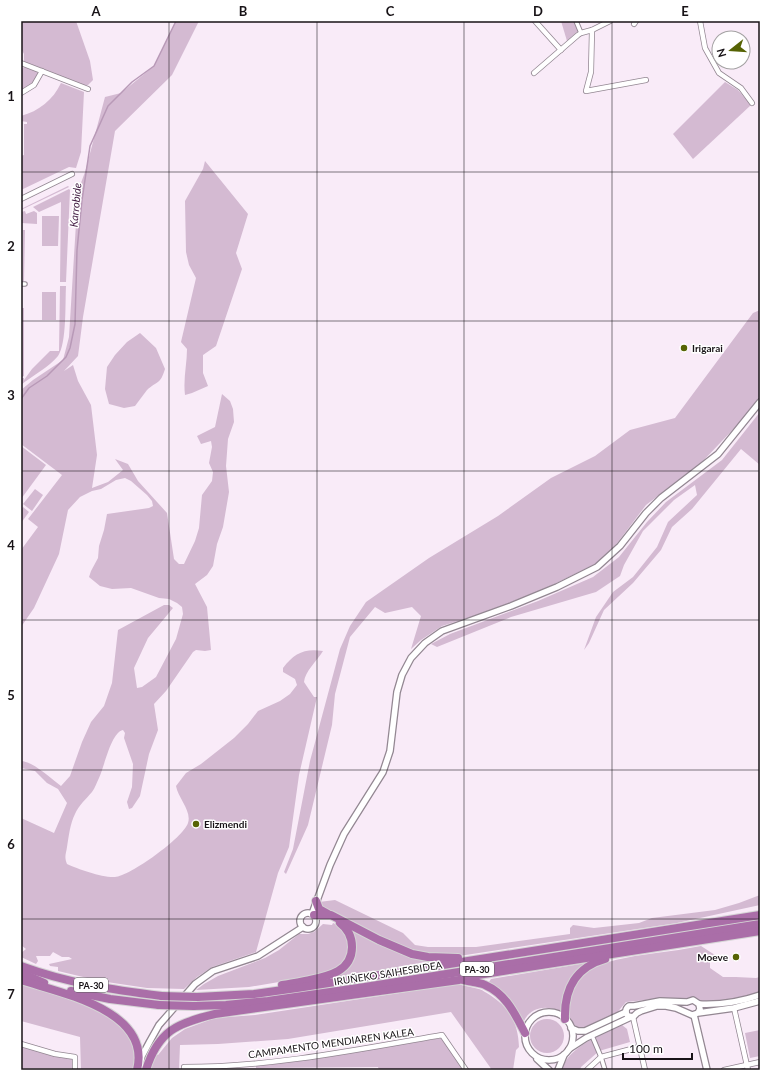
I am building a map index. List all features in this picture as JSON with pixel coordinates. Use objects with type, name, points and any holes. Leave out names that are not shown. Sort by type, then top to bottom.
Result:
[{"type":"highway","points":[[316,901],[319,909],[329,915],[396,948],[412,954],[428,957],[459,958],[507,951],[531,951]]},
{"type":"highway","points":[[748,917],[760,911]]},
{"type":"highway","points":[[313,916],[329,915]]},
{"type":"highway","name":"IRUÑEKO SAIHESBIDEA","points":[[21,966],[77,983],[162,996],[197,998],[254,994],[297,988],[760,915]]},
{"type":"highway","points":[[210,997],[315,979],[335,973],[344,968],[348,963],[352,952],[352,940],[347,929],[339,922],[332,919],[313,916]]},
{"type":"highway","name":"IRUÑEKO SAIHESBIDEA","points":[[21,973],[58,988],[110,999],[159,1005],[203,1006],[268,1001],[366,987],[760,924]]},
{"type":"highway","points":[[145,1070],[150,1055],[168,1032],[184,1023],[202,1017],[234,1011],[459,980],[760,931]]},
{"type":"highway","points":[[565,1019],[566,997],[577,976],[589,966],[600,961],[624,955],[632,951]]},
{"type":"highway","points":[[21,980],[79,999],[103,1009],[120,1020],[133,1037],[137,1047],[138,1070]]},
{"type":"highway","points":[[459,980],[486,985],[502,996],[513,1009],[525,1033]]},
{"type":"highway","points":[[203,1006],[234,1011]]},
{"type":"street","points":[[535,21],[561,50]]},
{"type":"street","points":[[576,21],[581,33]]},
{"type":"street","points":[[534,73],[581,33],[592,30],[610,21]]},
{"type":"street","points":[[700,21],[705,48],[719,73],[741,88],[752,103]]},
{"type":"street","points":[[592,30],[591,72],[586,91],[646,80]]},
{"type":"street","points":[[21,63],[88,89]]},
{"type":"street","points":[[21,93],[34,85],[42,71]]},
{"type":"street","points":[[21,199],[72,174]]},
{"type":"street","points":[[302,925],[308,929],[315,926],[313,916],[321,886],[344,834],[383,772],[390,751],[397,692],[402,674],[411,658],[425,643],[442,631],[511,606],[557,587],[597,567],[620,546],[646,513],[661,498],[718,454],[760,402]]},
{"type":"street","points":[[313,916],[321,886]]},
{"type":"street","points":[[302,925],[302,916],[313,916]]},
{"type":"street","points":[[138,1070],[142,1056],[159,1025],[195,984],[213,971],[258,956],[280,942],[302,925]]},
{"type":"street","points":[[571,1028],[578,1031],[585,1031],[626,1012],[627,1008],[660,1000],[687,1002],[693,1000],[699,1004],[720,1005],[760,995]]},
{"type":"street","points":[[569,1049],[586,1038],[649,1008],[666,1006],[685,1011],[689,1015],[734,1008],[760,1001]]},
{"type":"street","points":[[685,1011],[687,1002]]},
{"type":"street","points":[[699,1004],[700,1009],[696,1014],[707,1070]]},
{"type":"street","points":[[634,1006],[637,1010],[634,1016],[644,1070]]},
{"type":"street","points":[[734,1008],[747,1068]]},
{"type":"street","points":[[549,1070],[528,1048],[525,1041],[527,1025],[538,1014],[546,1012],[554,1013],[565,1019],[571,1028],[572,1042],[564,1055],[558,1070]]},
{"type":"street","points":[[626,1012],[626,1015],[634,1016]]},
{"type":"street","name":"CAMPAMENTO MENDIAREN KALEA","points":[[184,1070],[184,1067],[221,1067],[279,1062],[442,1035],[466,1070]]},
{"type":"street","points":[[592,1038],[606,1070]]},
{"type":"street","points":[[21,1044],[56,1054],[75,1057],[75,1070]]},
{"type":"street","points":[[586,1070],[601,1057],[639,1047]]},
{"type":"street","points":[[145,1051],[145,1070]]},
{"type":"street","points":[[533,1054],[548,1060],[556,1059],[564,1055]]},
{"type":"street","points":[[724,1070],[747,1068],[760,1062]]},
{"type":"shaded area","points":[[21,21],[76,21],[90,61],[93,80],[88,85],[84,86],[26,63],[24,61],[24,54],[21,48]]},
{"type":"shaded area","points":[[176,21],[199,21],[172,75],[115,131],[83,317],[78,356],[64,371],[73,365],[78,381],[91,405],[97,455],[92,488],[108,482],[123,470],[115,459],[128,464],[138,481],[167,513],[174,559],[179,564],[184,564],[195,541],[199,528],[202,495],[212,481],[213,472],[209,463],[212,447],[211,441],[201,444],[197,436],[215,427],[222,394],[230,401],[233,409],[234,422],[228,439],[226,466],[229,492],[223,527],[217,544],[213,566],[207,575],[195,584],[207,607],[211,650],[196,650],[193,652],[166,691],[154,704],[158,730],[149,754],[140,796],[132,808],[129,809],[127,802],[132,787],[133,764],[124,738],[125,733],[123,730],[115,737],[111,743],[94,789],[78,808],[73,818],[66,856],[67,864],[97,875],[115,877],[132,870],[177,838],[184,830],[189,818],[176,786],[186,773],[201,764],[234,738],[258,711],[280,701],[290,694],[297,685],[295,679],[283,672],[283,668],[291,659],[305,651],[323,651],[309,670],[304,682],[314,697],[317,697],[299,775],[289,847],[278,873],[256,952],[212,967],[197,977],[184,989],[147,988],[100,981],[58,971],[58,967],[50,966],[49,964],[72,959],[69,957],[62,957],[53,952],[50,956],[36,956],[38,961],[36,964],[21,957],[21,953],[26,949],[21,945],[21,818],[54,833],[67,803],[58,789],[47,783],[35,771],[21,768],[21,761],[36,767],[61,786],[70,776],[91,722],[104,706],[112,683],[118,630],[164,605],[169,605],[173,608],[148,638],[134,668],[137,688],[142,687],[156,677],[176,639],[183,614],[182,607],[169,599],[159,598],[131,588],[112,589],[100,586],[89,577],[98,558],[99,546],[107,514],[149,508],[153,506],[152,501],[147,495],[131,481],[125,478],[116,480],[101,489],[92,491],[80,497],[68,510],[59,554],[34,608],[21,627],[21,550],[38,527],[28,519],[62,475],[21,444],[21,390],[63,360],[69,337],[78,191],[85,172],[105,97],[121,93],[154,66]]},
{"type":"shaded area","points":[[561,21],[575,23],[578,31],[567,41]]},
{"type":"shaded area","points":[[25,67],[37,71],[38,75],[32,84],[21,91],[21,68]]},
{"type":"shaded area","points":[[725,82],[738,90],[751,105],[693,159],[673,134]]},
{"type":"shaded area","points":[[61,83],[84,92],[81,152],[76,168],[69,167],[21,190],[21,156],[24,155],[24,124],[27,124],[27,122],[21,121],[21,116],[34,111],[50,100]]},
{"type":"shaded area","points":[[205,161],[248,214],[236,253],[242,269],[216,346],[203,355],[203,373],[208,386],[185,395],[184,383],[187,349],[181,342],[196,278],[189,265],[186,252],[185,201],[203,169]]},
{"type":"shaded area","points":[[68,186],[69,187],[21,210],[21,209]]},
{"type":"shaded area","points":[[69,189],[66,282],[60,282],[61,202],[39,212],[33,207]]},
{"type":"shaded area","points":[[25,211],[26,214],[34,211],[37,213],[37,224],[21,223],[21,212]]},
{"type":"shaded area","points":[[42,216],[59,216],[58,246],[42,246]]},
{"type":"shaded area","points":[[23,230],[25,230],[24,281],[23,281]]},
{"type":"shaded area","points":[[60,286],[66,286],[64,333],[61,350],[58,356],[50,364],[21,385],[22,378],[24,378],[24,380],[32,369],[50,351],[59,351]]},
{"type":"shaded area","points":[[42,292],[56,292],[56,320],[42,320]]},
{"type":"shaded area","points":[[22,308],[24,308],[24,376],[22,377]]},
{"type":"shaded area","points":[[760,310],[760,396],[741,421],[701,463],[646,505],[618,542],[600,562],[546,588],[486,612],[442,626],[421,640],[411,649],[421,616],[412,607],[385,613],[375,607],[350,637],[335,694],[332,725],[308,825],[286,874],[284,872],[293,849],[310,761],[340,649],[350,626],[366,602],[429,558],[498,516],[551,478],[595,456],[630,430],[675,418],[753,313]]},
{"type":"shaded area","points":[[140,333],[156,348],[165,369],[163,374],[160,380],[147,390],[135,406],[124,408],[109,404],[105,389],[107,367],[115,355],[127,342]]},
{"type":"shaded area","points":[[760,412],[760,465],[741,449],[692,509],[672,527],[661,550],[633,583],[604,610],[589,643],[584,650],[596,617],[613,592],[633,577],[657,547],[668,522],[697,495],[695,485],[674,500],[643,531],[624,565],[620,576],[596,592],[511,617],[437,647],[431,644],[450,634],[538,601],[593,577],[619,557],[647,522],[666,502],[722,460]]},
{"type":"shaded area","points":[[21,446],[46,465],[21,499]]},
{"type":"shaded area","points":[[35,489],[43,495],[32,511],[23,504]]},
{"type":"shaded area","points":[[23,507],[29,512],[21,523],[21,510]]},
{"type":"shaded area","points":[[760,895],[760,905],[677,923],[459,956],[426,954],[405,948],[324,910],[319,902],[335,900],[403,933],[415,945],[428,947],[476,947],[570,934],[570,928],[573,925],[594,928],[639,923],[652,918],[715,910]]},
{"type":"shaded area","points":[[333,923],[340,926],[346,932],[350,950],[346,962],[326,974],[249,987],[196,990],[218,976],[265,958],[279,950],[299,934],[308,934],[314,932],[323,924],[332,925]]},
{"type":"shaded area","points":[[348,927],[436,960],[325,980],[355,957]]},
{"type":"shaded area","points":[[701,946],[715,955],[710,960],[710,968],[723,977],[760,977],[760,993],[736,1000],[701,1003],[692,998],[681,1000],[666,998],[626,1002],[615,1015],[583,1030],[572,1022],[569,1009],[571,994],[578,982],[587,972],[599,966],[628,957]]},
{"type":"shaded area","points":[[586,963],[588,964],[583,967],[562,1014],[552,1009],[541,1008],[531,1012],[524,1021],[513,1003],[489,982],[491,979]]},
{"type":"shaded area","points":[[21,983],[91,1008],[104,1014],[115,1022],[125,1031],[132,1042],[135,1055],[134,1070],[81,1070],[80,1037],[21,1021]]},
{"type":"shaded area","points":[[457,984],[482,990],[503,1005],[512,1017],[517,1031],[519,1047],[516,1050],[513,1070],[492,1070],[451,1012],[288,1039],[180,1045],[179,1070],[149,1070],[154,1055],[158,1055],[172,1038],[185,1029],[215,1018],[255,1015],[406,992],[436,985]]},
{"type":"shaded area","points":[[547,1019],[559,1024],[564,1036],[559,1048],[547,1053],[535,1048],[530,1036],[535,1024]]},
{"type":"shaded area","points":[[622,1025],[627,1029],[630,1042],[599,1051],[581,1067],[580,1070],[562,1070],[565,1062],[578,1048],[596,1037]]},
{"type":"shaded area","points":[[760,1030],[760,1056],[750,1058],[745,1033]]},
{"type":"shaded area","points":[[441,1038],[465,1070],[379,1070],[378,1067],[256,1068],[256,1066]]},
{"type":"shaded area","points":[[21,1046],[73,1059],[73,1068],[21,1068]]},
{"type":"waterway","name":"Karrobide","points":[[21,399],[29,388],[47,376],[66,357],[70,348],[75,324],[77,250],[82,200],[90,146],[108,106],[132,82],[154,66],[176,21]]},
{"type":"place","name":"Irigarai","points":[[684,348]]},
{"type":"place","name":"Elizmendi","points":[[196,824]]},
{"type":"place","name":"Moeve","points":[[736,957]]}]
